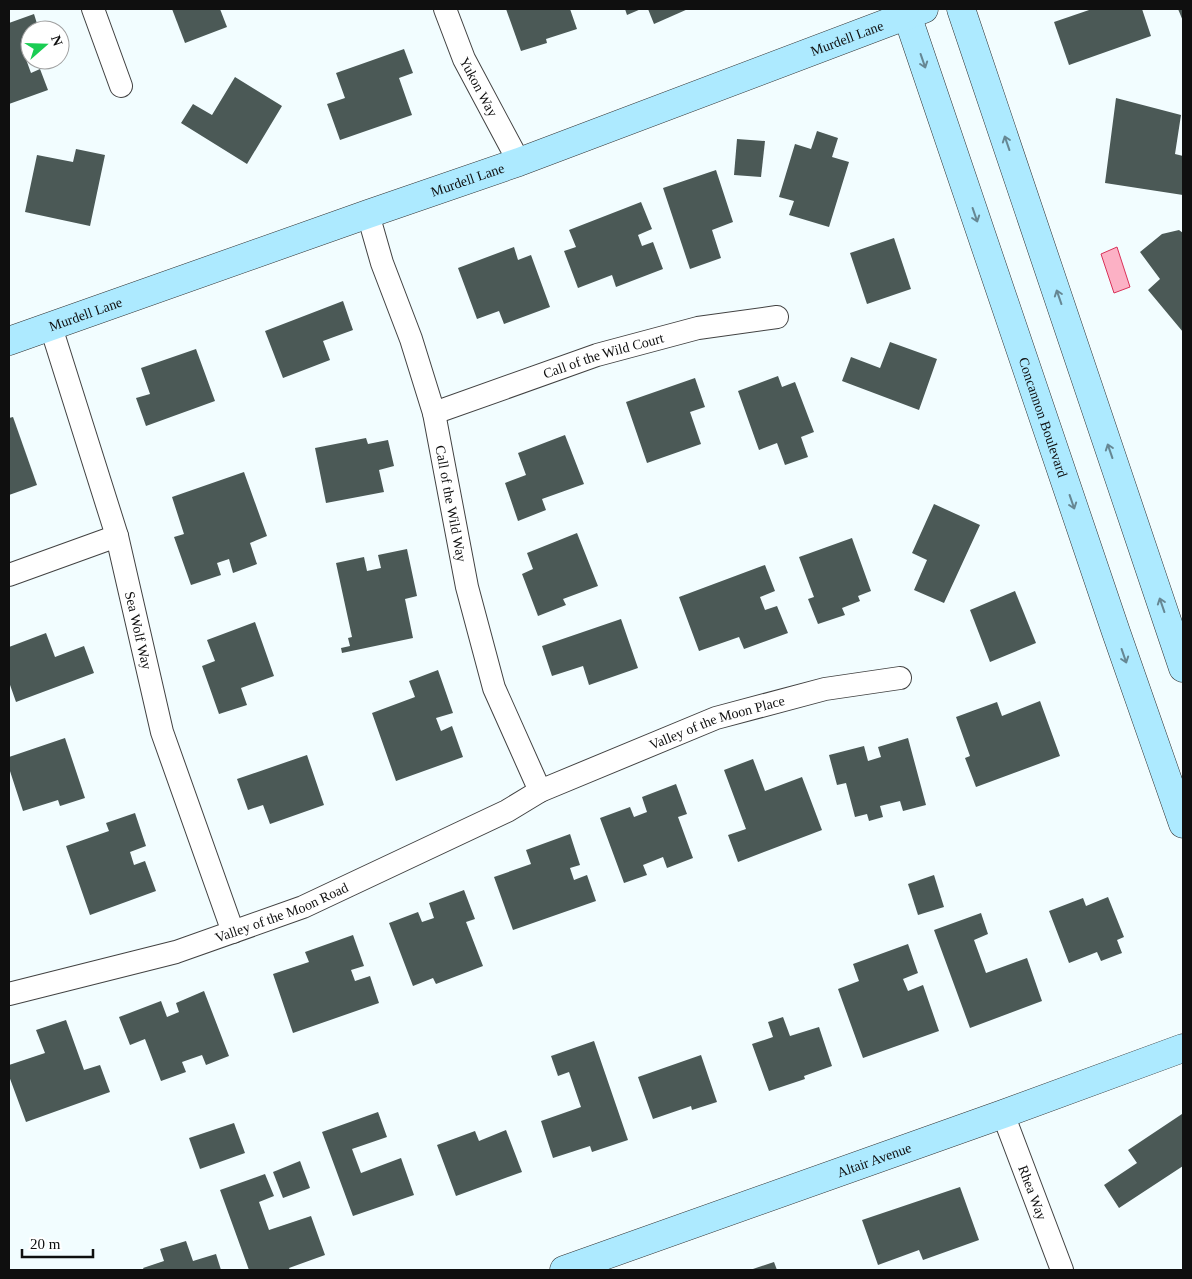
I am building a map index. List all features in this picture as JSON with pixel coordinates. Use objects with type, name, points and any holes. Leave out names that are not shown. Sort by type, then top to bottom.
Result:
[{"type":"street","points":[[93,9],[121,86]]},
{"type":"street","name":"Yukon Way","points":[[445,9],[464,59],[519,162]]},
{"type":"street","points":[[961,9],[1183,668]]},
{"type":"street","name":"Murdell Lane","points":[[9,341],[519,162],[912,11]]},
{"type":"street","name":"Concannon Boulevard","points":[[912,11],[1116,632],[1183,824]]},
{"type":"street","name":"Call of the Wild Way","points":[[368,214],[382,263],[411,339],[434,413],[467,588],[494,688],[540,791]]},
{"type":"street","name":"Call of the Wild Court","points":[[434,413],[597,355],[698,328],[777,317]]},
{"type":"street","name":"Sea Wolf Way","points":[[51,327],[117,536],[162,732],[233,932]]},
{"type":"street","points":[[9,575],[117,536]]},
{"type":"street","name":"Valley of the Moon Place","points":[[540,791],[716,718],[826,689],[900,678]]},
{"type":"street","name":"Valley of the Moon Road","points":[[9,994],[176,952],[303,907],[507,811],[540,791]]},
{"type":"street","name":"Altair Avenue","points":[[564,1270],[1004,1114],[1183,1048]]},
{"type":"street","name":"Rhea Way","points":[[1004,1114],[1062,1270]]},
{"type":"shaded area","points":[[1117,247],[1130,287],[1114,293],[1101,254]]},
{"type":"building","points":[[172,9],[220,9],[227,27],[185,43]]},
{"type":"building","points":[[506,9],[570,9],[577,29],[546,39],[547,43],[521,51]]},
{"type":"building","points":[[625,9],[641,9],[627,15]]},
{"type":"building","points":[[648,9],[688,9],[654,24]]},
{"type":"building","points":[[1092,9],[1142,9],[1151,36],[1069,65],[1054,22]]},
{"type":"building","points":[[1178,9],[1183,9],[1183,21]]},
{"type":"building","points":[[34,14],[36,20],[20,20],[20,70],[30,70],[31,73],[40,70],[48,90],[9,104],[9,23]]},
{"type":"building","points":[[404,49],[413,73],[399,78],[412,115],[340,140],[327,104],[345,98],[336,73]]},
{"type":"building","points":[[235,77],[282,106],[247,164],[181,123],[193,104],[212,115]]},
{"type":"building","points":[[1116,98],[1181,115],[1175,154],[1183,156],[1183,195],[1105,183]]},
{"type":"building","points":[[817,131],[838,138],[832,157],[849,162],[829,227],[789,215],[794,201],[779,197],[795,144],[811,149]]},
{"type":"building","points":[[737,139],[765,141],[761,177],[734,175]]},
{"type":"building","points":[[76,149],[105,155],[90,226],[25,212],[37,155],[73,162]]},
{"type":"building","points":[[716,170],[733,222],[712,230],[721,258],[690,269],[663,188]]},
{"type":"building","points":[[641,202],[652,229],[638,235],[642,246],[653,242],[663,269],[616,287],[612,275],[578,288],[564,251],[576,247],[569,230]]},
{"type":"building","points":[[1179,230],[1183,233],[1183,332],[1148,290],[1160,279],[1140,252],[1162,234]]},
{"type":"building","points":[[894,238],[911,289],[867,304],[850,253]]},
{"type":"building","points":[[514,247],[518,260],[531,255],[550,307],[504,324],[499,311],[477,319],[458,268]]},
{"type":"building","points":[[343,301],[353,330],[323,341],[330,360],[283,378],[265,331]]},
{"type":"building","points":[[890,342],[937,359],[919,410],[842,381],[851,357],[880,368]]},
{"type":"building","points":[[196,349],[215,401],[146,426],[136,398],[150,394],[141,368]]},
{"type":"building","points":[[778,376],[782,387],[795,382],[814,432],[801,437],[808,457],[785,465],[777,443],[759,450],[738,391]]},
{"type":"building","points":[[695,378],[705,407],[690,412],[701,444],[647,463],[626,402]]},
{"type":"building","points":[[13,417],[37,485],[9,495],[9,418]]},
{"type":"building","points":[[565,435],[584,484],[542,499],[546,510],[518,521],[505,483],[526,475],[518,453]]},
{"type":"building","points":[[366,438],[368,444],[388,440],[394,466],[379,470],[384,492],[326,503],[315,448]]},
{"type":"building","points":[[244,472],[267,536],[250,543],[257,564],[233,573],[229,559],[217,563],[221,575],[191,585],[174,537],[184,534],[172,497]]},
{"type":"building","points":[[934,504],[980,525],[944,603],[914,590],[927,560],[912,553]]},
{"type":"building","points":[[577,533],[598,586],[563,599],[566,605],[538,616],[522,574],[533,569],[527,553]]},
{"type":"building","points":[[852,538],[871,591],[858,596],[860,601],[842,608],[845,615],[818,624],[808,599],[814,597],[799,557]]},
{"type":"building","points":[[407,549],[417,596],[405,599],[413,638],[342,653],[341,648],[350,646],[348,638],[352,637],[336,563],[364,557],[367,571],[381,568],[378,555]]},
{"type":"building","points":[[765,565],[775,591],[760,597],[765,610],[777,606],[788,633],[744,649],[739,637],[699,651],[679,597]]},
{"type":"building","points":[[1015,591],[1036,643],[990,662],[970,610]]},
{"type":"building","points":[[621,619],[638,668],[589,685],[583,666],[552,676],[542,646]]},
{"type":"building","points":[[255,622],[274,676],[241,688],[247,705],[219,714],[202,666],[215,661],[207,640]]},
{"type":"building","points":[[46,633],[55,657],[84,646],[94,673],[16,702],[9,682],[9,647]]},
{"type":"building","points":[[438,670],[453,713],[436,718],[441,731],[452,726],[463,757],[396,781],[372,713],[415,697],[409,681]]},
{"type":"building","points":[[1040,701],[1060,756],[976,787],[965,758],[970,756],[956,717],[997,702],[1002,716]]},
{"type":"building","points":[[65,738],[85,798],[60,806],[58,800],[23,811],[9,768],[9,757]]},
{"type":"building","points":[[908,738],[926,805],[903,811],[900,801],[880,806],[883,817],[869,821],[867,814],[855,817],[846,783],[837,785],[829,755],[864,746],[868,761],[881,757],[878,747]]},
{"type":"building","points":[[307,755],[324,805],[270,824],[263,805],[248,810],[237,779]]},
{"type":"building","points":[[753,759],[765,791],[802,777],[822,830],[738,862],[728,835],[746,829],[724,770]]},
{"type":"building","points":[[676,784],[687,814],[678,817],[693,858],[667,868],[663,857],[643,865],[647,875],[624,883],[600,818],[630,807],[634,817],[647,812],[642,797]]},
{"type":"building","points":[[135,813],[146,846],[130,852],[134,865],[145,861],[156,891],[90,915],[66,846],[109,831],[106,823]]},
{"type":"building","points":[[570,834],[580,865],[570,868],[574,880],[587,875],[596,901],[513,930],[494,877],[531,864],[526,850]]},
{"type":"building","points":[[934,875],[944,907],[918,915],[908,884]]},
{"type":"building","points":[[464,890],[475,919],[466,922],[483,966],[436,984],[433,978],[413,986],[389,923],[418,912],[422,922],[434,918],[429,903]]},
{"type":"building","points":[[1108,897],[1124,937],[1117,940],[1122,953],[1101,961],[1097,952],[1069,963],[1049,911],[1083,898],[1086,906]]},
{"type":"building","points":[[981,913],[988,934],[974,940],[986,973],[1027,958],[1042,1001],[970,1028],[934,930]]},
{"type":"building","points":[[353,935],[364,966],[351,970],[355,981],[370,976],[379,1003],[293,1033],[273,974],[309,962],[305,952]]},
{"type":"building","points":[[908,944],[918,973],[903,979],[908,991],[923,985],[939,1031],[863,1058],[838,989],[859,981],[853,964]]},
{"type":"building","points":[[204,991],[229,1056],[206,1065],[202,1055],[182,1062],[186,1072],[161,1081],[145,1039],[130,1045],[119,1017],[161,1001],[167,1017],[179,1012],[176,1003]]},
{"type":"building","points":[[783,1017],[790,1036],[819,1027],[832,1066],[804,1076],[805,1079],[769,1091],[752,1044],[773,1037],[768,1022]]},
{"type":"building","points":[[66,1020],[84,1070],[100,1065],[110,1092],[26,1122],[9,1076],[9,1065],[45,1053],[36,1030]]},
{"type":"building","points":[[594,1041],[628,1140],[592,1152],[590,1146],[553,1158],[541,1121],[581,1107],[569,1072],[558,1076],[551,1056]]},
{"type":"building","points":[[701,1055],[717,1102],[692,1110],[691,1106],[653,1119],[638,1077]]},
{"type":"building","points":[[378,1112],[387,1137],[352,1149],[361,1173],[401,1158],[414,1195],[353,1216],[322,1132]]},
{"type":"building","points":[[1182,1114],[1183,1166],[1119,1208],[1104,1185],[1137,1163],[1128,1150]]},
{"type":"building","points":[[234,1123],[245,1153],[200,1169],[189,1138]]},
{"type":"building","points":[[506,1130],[522,1172],[456,1196],[437,1145],[475,1131],[479,1141]]},
{"type":"building","points":[[300,1161],[310,1188],[283,1198],[273,1172]]},
{"type":"building","points":[[265,1174],[274,1196],[259,1202],[269,1230],[311,1216],[325,1255],[289,1268],[290,1270],[249,1270],[220,1190]]},
{"type":"building","points":[[960,1187],[979,1240],[923,1260],[919,1250],[878,1265],[862,1220]]},
{"type":"building","points":[[186,1241],[193,1261],[216,1254],[221,1270],[144,1270],[143,1268],[164,1261],[160,1249]]},
{"type":"building","points":[[774,1262],[777,1270],[750,1270]]}]
